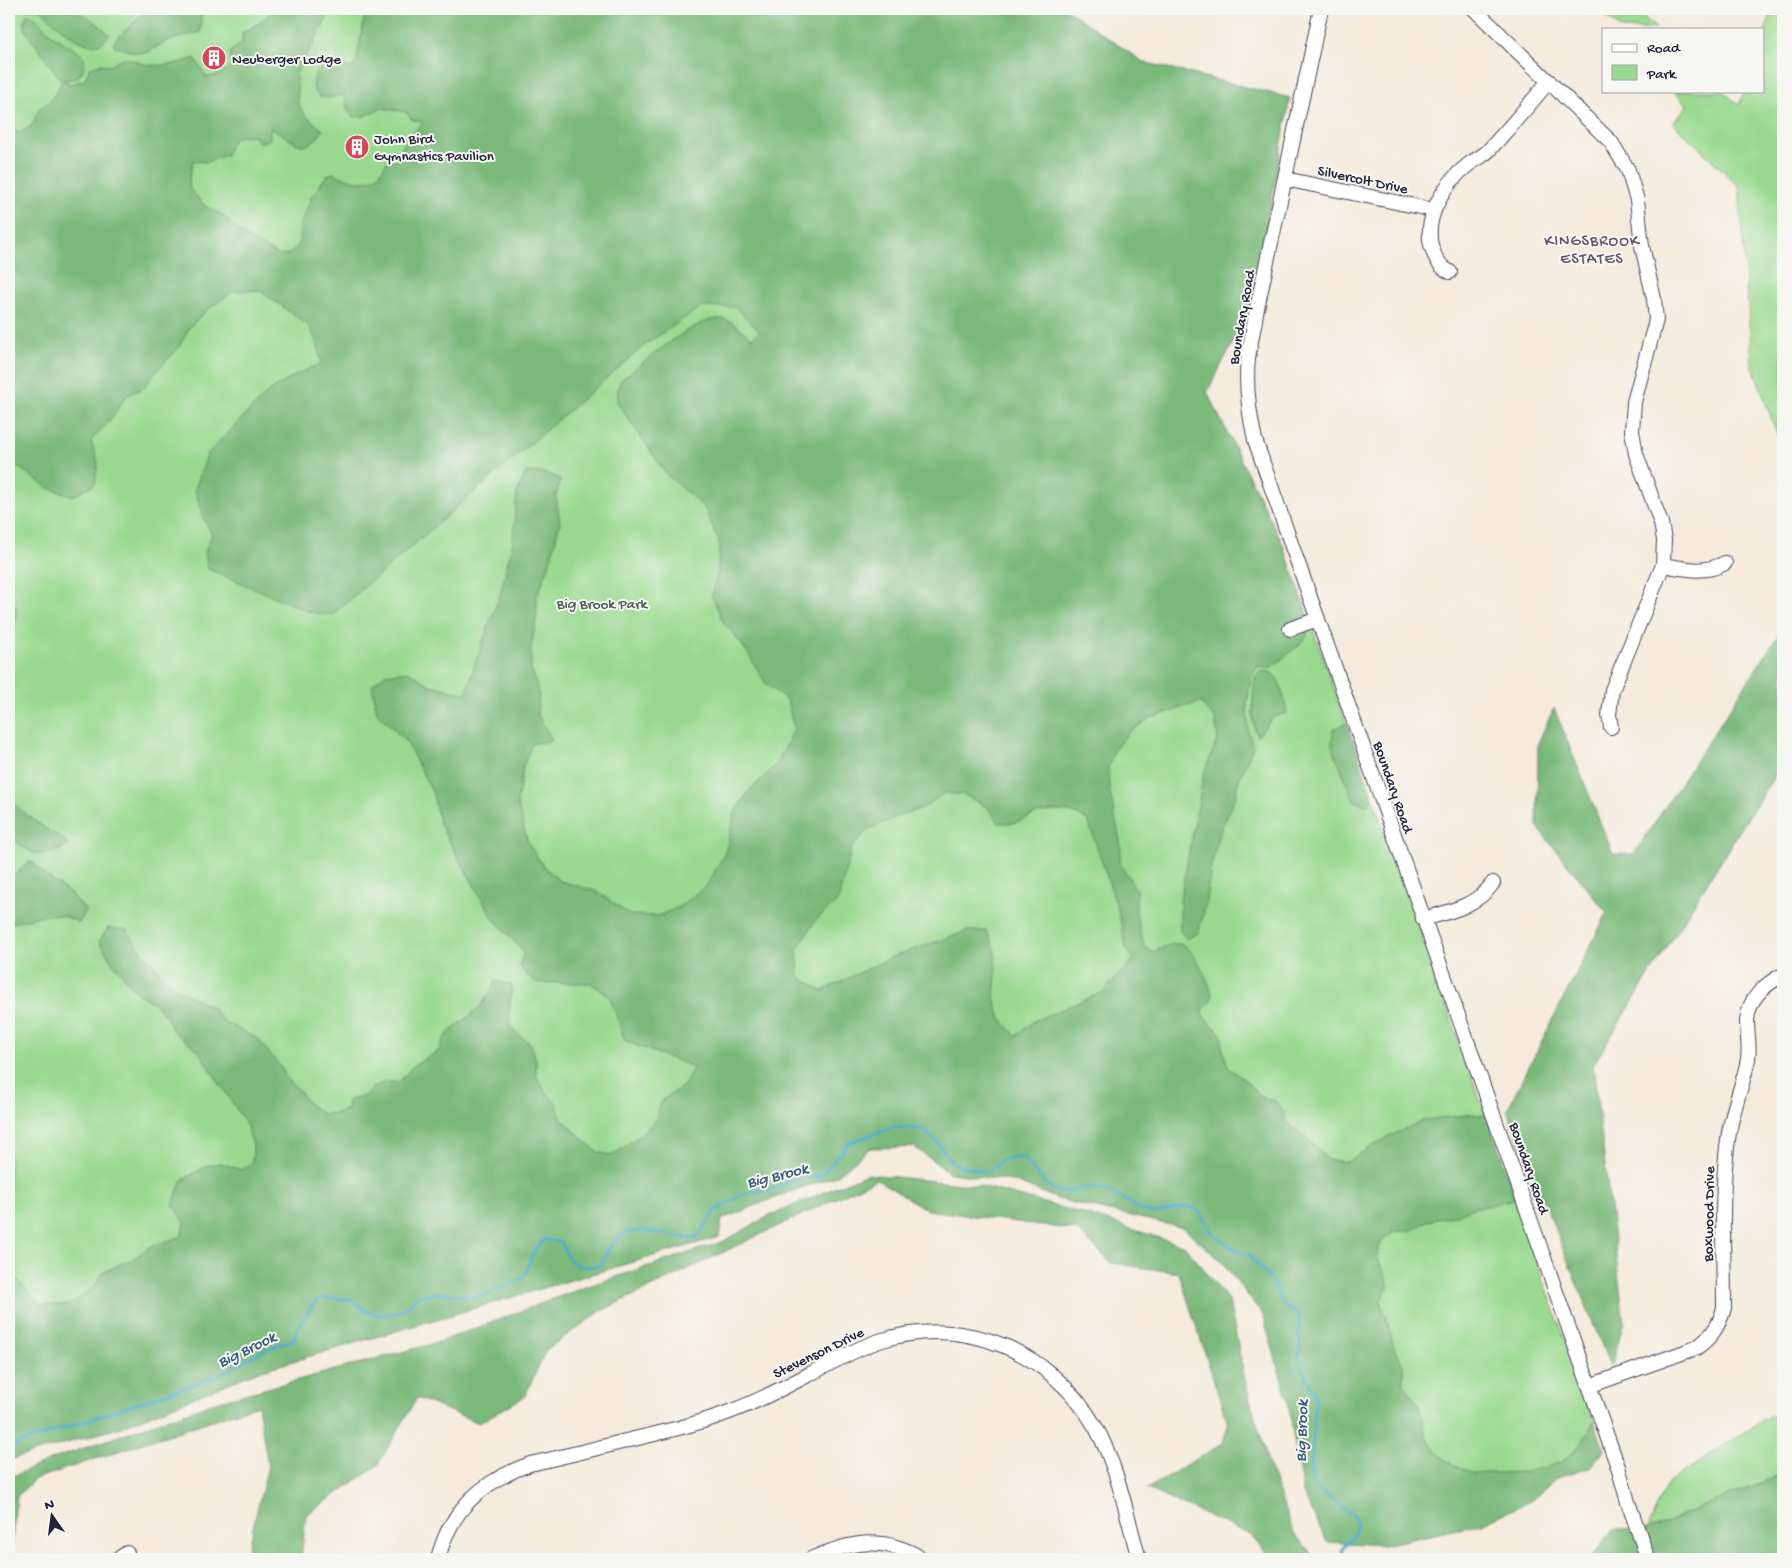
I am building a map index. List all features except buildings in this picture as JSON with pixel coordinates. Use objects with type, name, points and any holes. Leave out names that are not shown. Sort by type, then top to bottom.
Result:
[{"type":"street","name":"Boundary Road","points":[[1321,9],[1256,313],[1248,360],[1247,389],[1255,440],[1618,1467],[1648,1559]]},
{"type":"street","points":[[1474,9],[1611,142],[1628,170],[1638,200],[1642,246],[1654,299],[1656,320],[1634,402],[1632,431],[1636,454],[1661,524],[1664,540],[1663,565],[1612,690],[1609,715],[1611,727]]},
{"type":"street","points":[[1450,272],[1442,267],[1433,252],[1430,240],[1434,210],[1450,183],[1458,174],[1488,151],[1549,81]]},
{"type":"street","name":"Silvercolt Drive","points":[[1285,179],[1434,210]]},
{"type":"street","points":[[1663,565],[1696,570],[1716,568],[1725,563]]},
{"type":"street","points":[[1290,630],[1318,619]]},
{"type":"street","points":[[1423,919],[1473,902],[1485,894],[1493,883]]},
{"type":"street","name":"Boxwood Drive","points":[[1589,1386],[1696,1348],[1709,1338],[1721,1319],[1724,1308],[1724,1184],[1726,1155],[1733,1111],[1748,1059],[1748,1017],[1752,1003],[1760,991],[1783,975]]},
{"type":"street","name":"Stevenson Drive","points":[[438,1559],[458,1514],[473,1496],[489,1483],[509,1472],[530,1464],[699,1423],[738,1409],[775,1392],[860,1348],[904,1335],[944,1332],[985,1338],[1022,1354],[1049,1372],[1072,1393],[1097,1430],[1112,1464],[1139,1559]]},
{"type":"street","points":[[811,1559],[845,1546],[869,1543],[898,1547],[923,1559]]},
{"type":"green space","name":"Big Brook Park","points":[[9,9],[1066,9],[1143,62],[1290,98],[1252,306],[1207,392],[1283,545],[1604,1450],[1600,1456],[1495,1492],[1316,1411],[1225,1242],[923,1129],[9,1447]]},
{"type":"green space","points":[[41,9],[79,13],[86,16],[110,35],[101,43],[93,45],[85,43],[68,34]]},
{"type":"green space","points":[[151,9],[207,9],[201,16],[201,32],[170,40],[148,52],[137,53],[114,46],[116,39]]},
{"type":"green space","name":"Big Brook Park","points":[[274,9],[332,9],[296,74],[298,104],[307,117],[323,130],[310,144],[304,145],[292,141],[270,128],[270,139],[263,142],[258,141],[253,135],[238,137],[230,144],[226,155],[207,162],[193,161],[189,179],[190,189],[205,206],[224,216],[248,238],[280,256],[291,253],[300,243],[300,225],[312,196],[327,175],[334,173],[344,178],[361,181],[372,179],[378,175],[387,162],[397,160],[406,142],[423,122],[412,120],[406,112],[382,108],[364,116],[354,117],[348,112],[345,97],[339,95],[331,98],[319,97],[313,88],[315,74],[325,63],[334,61],[351,68],[356,64],[366,9],[1066,9],[1143,62],[1290,98],[1252,306],[1207,392],[1283,545],[1309,618],[1307,636],[1298,646],[1272,667],[1258,666],[1251,678],[1247,703],[1248,730],[1253,747],[1238,782],[1236,795],[1218,837],[1204,912],[1198,933],[1187,939],[1180,931],[1180,901],[1204,773],[1218,739],[1215,719],[1200,702],[1151,718],[1130,731],[1115,748],[1108,767],[1109,788],[1121,846],[1120,863],[1136,890],[1136,914],[1144,946],[1153,952],[1172,944],[1183,945],[1192,953],[1201,967],[1212,995],[1210,1002],[1202,1011],[1204,1018],[1222,1036],[1222,1047],[1229,1068],[1244,1079],[1261,1097],[1275,1101],[1284,1113],[1286,1121],[1328,1160],[1347,1162],[1384,1139],[1424,1120],[1474,1114],[1487,1116],[1516,1198],[1470,1209],[1453,1216],[1427,1221],[1412,1230],[1394,1232],[1382,1241],[1377,1256],[1389,1285],[1380,1303],[1386,1315],[1394,1348],[1403,1365],[1404,1384],[1419,1405],[1427,1439],[1445,1461],[1474,1473],[1525,1472],[1560,1463],[1582,1443],[1594,1421],[1604,1450],[1589,1468],[1557,1478],[1532,1500],[1482,1524],[1384,1545],[1327,1542],[1303,1493],[1288,1402],[1263,1315],[1223,1263],[1184,1228],[1061,1200],[1013,1181],[950,1173],[914,1147],[870,1148],[838,1175],[722,1219],[719,1237],[259,1371],[118,1428],[9,1460],[9,1270],[40,1305],[69,1305],[93,1288],[104,1272],[134,1258],[153,1245],[181,1237],[185,1223],[173,1205],[181,1181],[208,1165],[221,1163],[241,1170],[252,1163],[253,1145],[245,1122],[197,1049],[173,1031],[166,1016],[154,1003],[138,994],[110,959],[99,941],[108,928],[127,930],[161,974],[180,991],[210,1006],[223,1021],[258,1039],[282,1069],[287,1080],[297,1088],[307,1102],[322,1114],[337,1113],[348,1109],[347,1100],[364,1096],[373,1087],[385,1082],[399,1082],[413,1066],[440,1050],[449,1032],[479,1007],[488,996],[496,981],[512,985],[509,1013],[511,1029],[532,1045],[536,1060],[536,1075],[545,1091],[556,1103],[561,1118],[596,1151],[611,1156],[638,1137],[655,1120],[662,1100],[685,1085],[693,1067],[625,1041],[610,997],[591,983],[536,983],[519,967],[524,952],[493,918],[456,854],[439,822],[433,794],[406,741],[377,713],[372,685],[385,674],[408,671],[430,685],[466,694],[500,595],[513,541],[517,492],[526,472],[545,473],[560,479],[556,496],[560,523],[548,569],[537,596],[537,615],[531,647],[531,668],[539,694],[537,714],[552,740],[532,744],[523,766],[517,802],[528,843],[544,867],[560,881],[596,891],[630,915],[658,916],[679,907],[707,885],[725,853],[736,809],[751,789],[777,764],[794,729],[787,700],[766,684],[746,650],[723,622],[712,596],[718,570],[719,541],[704,507],[667,475],[617,402],[618,388],[621,380],[656,352],[699,324],[712,320],[727,320],[752,338],[759,331],[735,307],[701,307],[646,344],[332,615],[310,612],[208,569],[205,551],[212,535],[203,518],[195,489],[208,453],[268,392],[321,363],[318,345],[308,325],[259,290],[234,291],[207,310],[189,328],[178,349],[159,368],[144,388],[127,395],[113,416],[91,441],[98,462],[95,484],[73,496],[48,488],[13,463],[9,457],[9,134],[31,126],[41,107],[50,101],[62,80],[27,34],[25,20],[27,15],[32,15],[52,35],[84,57],[80,75],[73,79],[63,80],[70,84],[85,80],[89,68],[101,64],[111,66],[119,59],[125,58],[144,64],[164,65],[195,58],[206,77],[219,75],[231,67],[230,52],[242,43],[242,33],[258,24]],"holes":[[[944,793],[965,795],[988,808],[999,823],[1015,823],[1035,814],[1053,811],[1071,812],[1088,820],[1118,910],[1126,948],[1134,959],[1103,992],[1034,1021],[1016,1036],[1001,1019],[994,998],[996,975],[995,950],[987,931],[967,931],[892,957],[822,991],[799,977],[797,949],[816,920],[838,901],[851,849],[867,830],[901,815],[923,808]]]},
{"type":"green space","points":[[1598,9],[1635,9],[1656,28],[1620,28]]},
{"type":"green space","points":[[1773,9],[1783,15],[1783,451],[1752,364],[1739,186],[1673,123],[1687,106],[1675,92],[1724,92],[1739,105],[1744,92],[1764,92],[1764,33]]},
{"type":"green space","points":[[9,601],[15,605],[16,618],[9,640]]},
{"type":"green space","points":[[1783,628],[1783,769],[1776,773],[1593,1065],[1624,1322],[1611,1368],[1507,1110],[1607,913],[1537,827],[1538,743],[1554,708],[1613,854],[1634,854]]},
{"type":"green space","points":[[1259,672],[1270,672],[1278,681],[1287,713],[1273,717],[1257,737],[1253,715],[1255,677]]},
{"type":"green space","points":[[1347,723],[1373,798],[1367,805],[1354,801],[1332,746],[1333,729]]},
{"type":"green space","points":[[9,798],[31,818],[61,838],[68,845],[51,853],[43,854],[23,847],[9,834]]},
{"type":"green space","points":[[29,862],[34,863],[46,876],[71,894],[86,911],[79,923],[62,916],[46,915],[9,923],[9,877],[15,875]]},
{"type":"green space","points":[[867,1174],[981,1186],[1088,1215],[1185,1246],[1229,1301],[1246,1385],[1270,1469],[1293,1532],[1316,1559],[1272,1559],[1249,1534],[1147,1489],[1223,1443],[1228,1424],[1179,1273],[1111,1263],[1077,1230],[927,1210],[876,1179],[601,1311],[546,1350],[525,1396],[479,1423],[417,1398],[377,1466],[306,1515],[301,1559],[248,1559],[246,1556],[268,1466],[258,1405],[35,1479],[17,1496],[12,1541],[9,1542],[9,1478],[50,1460],[212,1403],[439,1342],[585,1287],[722,1242],[769,1216]]},
{"type":"green space","points":[[1783,1407],[1783,1474],[1648,1529],[1667,1483]]},
{"type":"green space","points":[[1783,1474],[1783,1559],[1590,1559],[1613,1530],[1648,1529]]},
{"type":"waterway","name":"Big Brook","points":[[9,1447],[215,1377],[264,1350],[293,1340],[313,1304],[321,1298],[350,1299],[367,1311],[379,1315],[396,1313],[411,1304],[416,1298],[425,1294],[437,1293],[480,1297],[523,1278],[536,1247],[546,1239],[562,1243],[568,1257],[575,1264],[586,1267],[601,1265],[608,1250],[621,1234],[641,1230],[690,1239],[698,1236],[715,1211],[741,1195],[769,1190],[799,1178],[821,1176],[849,1143],[894,1127],[923,1129],[938,1143],[949,1159],[957,1165],[990,1171],[1003,1159],[1021,1157],[1049,1187],[1058,1191],[1090,1187],[1099,1189],[1107,1191],[1150,1213],[1183,1207],[1195,1209],[1218,1238],[1234,1249],[1249,1255],[1272,1281],[1284,1306],[1298,1314],[1299,1362],[1316,1396],[1311,1469],[1314,1486],[1353,1515],[1357,1524],[1353,1538],[1344,1546],[1340,1559]]},
{"type":"place","name":"Neuberger Lodge","points":[[214,58]]},
{"type":"place","name":"John Bird Gymnastics Pavilion","points":[[357,147]]},
{"type":"district","name":"KINGSBROOK ESTATES","points":[[1592,248]]}]
